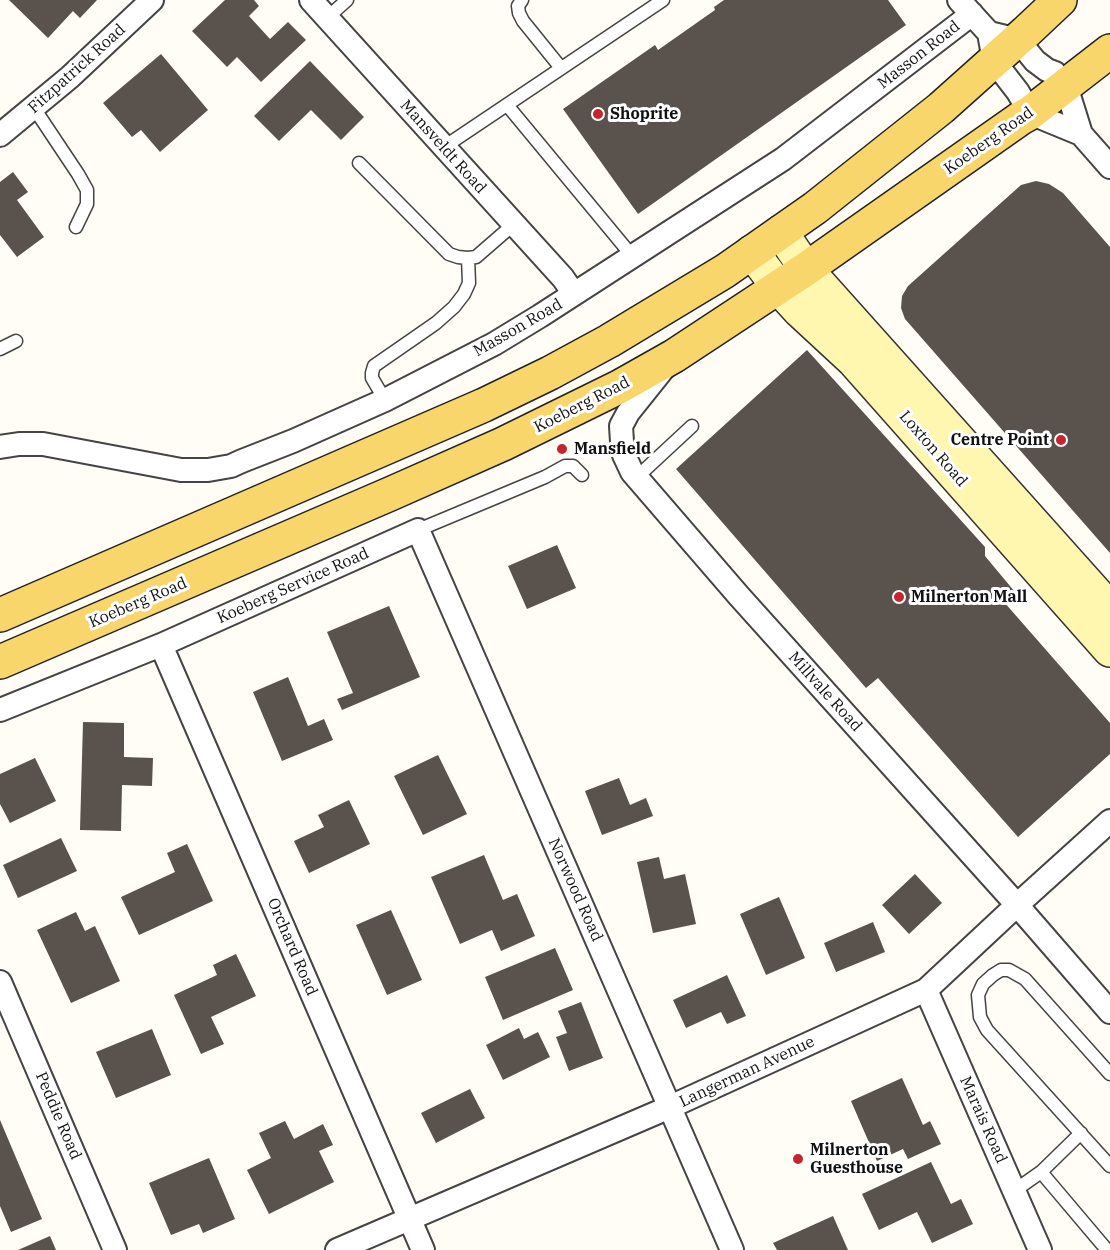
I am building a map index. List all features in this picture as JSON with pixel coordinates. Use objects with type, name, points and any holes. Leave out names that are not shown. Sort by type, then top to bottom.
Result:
[{"type":"main road","points":[[0,615],[506,395],[609,341],[725,271],[815,208],[919,126],[1000,44],[1060,0]]},
{"type":"main road","name":"Koeberg Road","points":[[0,662],[504,444],[591,401],[674,356],[779,288],[1030,113],[1110,51]]},
{"type":"street","name":"Fitzpatrick Road","points":[[0,135],[70,77],[152,0]]},
{"type":"street","name":"Mansveldt Road","points":[[311,0],[563,278],[574,294]]},
{"type":"street","points":[[966,7],[1000,44],[1055,73],[1066,86],[1081,134],[1110,167]]},
{"type":"street","name":"Masson Road","points":[[0,447],[43,444],[181,470],[208,470],[231,466],[385,400],[494,344],[633,258],[783,159],[966,7]]},
{"type":"street","points":[[1000,44],[1018,92],[1030,113],[1081,134]]},
{"type":"street","name":"Loxton Road","points":[[781,232],[806,269],[1110,609]]},
{"type":"street","name":"Loxton Road","points":[[752,252],[779,288],[861,369],[1110,650]]},
{"type":"street","name":"Millvale Road","points":[[674,356],[628,413],[621,426],[624,455],[634,475],[1110,1012]]},
{"type":"street","name":"Koeberg Service Road","points":[[0,710],[161,645],[418,530]]},
{"type":"street","name":"Norwood Road","points":[[418,530],[732,1250]]},
{"type":"street","name":"Orchard Road","points":[[161,645],[423,1250]]},
{"type":"street","name":"Langerman Avenue","points":[[338,1250],[670,1107],[926,990],[1110,821]]},
{"type":"street","name":"Peddie Road","points":[[0,982],[115,1250]]},
{"type":"street","name":"Marais Road","points":[[926,990],[1040,1250]]},
{"type":"lane","points":[[327,18],[347,0]]},
{"type":"lane","points":[[522,0],[518,6],[523,21],[561,68]]},
{"type":"lane","points":[[444,147],[663,0]]},
{"type":"lane","points":[[507,105],[633,258]]},
{"type":"lane","points":[[34,108],[87,190],[87,204],[76,226]]},
{"type":"lane","points":[[359,163],[449,254],[458,257],[476,257],[514,224]]},
{"type":"lane","points":[[385,400],[372,378],[374,366],[436,323],[453,307],[464,294],[469,283],[468,258]]},
{"type":"lane","points":[[0,348],[16,341]]},
{"type":"lane","points":[[634,475],[692,426]]},
{"type":"lane","name":"Koeberg Service Road","points":[[418,530],[545,477],[565,466],[573,466],[582,475]]},
{"type":"lane","points":[[1110,1074],[1025,979],[1009,970],[1001,970],[983,984],[978,995],[980,1017],[987,1030],[1110,1166]]},
{"type":"lane","points":[[1014,1191],[1041,1172],[1081,1133]]},
{"type":"lane","points":[[1041,1172],[1107,1250]]},
{"type":"building","points":[[9,0],[97,0],[80,18],[73,11],[48,38]]},
{"type":"building","points":[[225,0],[254,0],[259,6],[249,16],[270,39],[288,22],[306,40],[261,82],[237,57],[227,67],[192,31]]},
{"type":"building","points":[[724,0],[888,0],[906,25],[638,214],[563,109],[655,45],[658,50],[715,10],[714,7]]},
{"type":"building","points":[[161,54],[208,110],[160,152],[141,130],[132,137],[103,103]]},
{"type":"building","points":[[310,61],[364,117],[341,140],[311,110],[279,141],[254,116]]},
{"type":"building","points":[[13,172],[28,192],[17,200],[44,237],[17,257],[0,235],[0,182]]},
{"type":"building","name":"Centre Point","points":[[1036,181],[1049,184],[1063,193],[1110,247],[1110,553],[905,319],[901,308],[902,296],[908,286],[1021,185]]},
{"type":"building","name":"Milnerton Mall","points":[[807,350],[985,547],[985,556],[1015,592],[1004,602],[1110,723],[1110,754],[1018,837],[878,678],[866,688],[676,469]]},
{"type":"building","points":[[557,545],[576,588],[527,609],[508,566]]},
{"type":"building","points":[[389,606],[420,677],[342,710],[337,699],[353,693],[327,632]]},
{"type":"building","points":[[288,677],[308,726],[324,719],[333,740],[282,761],[253,692]]},
{"type":"building","points":[[83,722],[124,723],[124,757],[153,758],[152,786],[122,785],[121,831],[80,830]]},
{"type":"building","points":[[438,755],[467,814],[423,835],[394,776]]},
{"type":"building","points":[[35,758],[56,801],[10,823],[0,804],[0,774]]},
{"type":"building","points":[[619,778],[630,805],[646,798],[653,816],[602,835],[585,791]]},
{"type":"building","points":[[349,800],[370,844],[309,873],[294,841],[324,827],[318,815]]},
{"type":"building","points":[[61,838],[77,871],[18,898],[3,865]]},
{"type":"building","points":[[187,844],[213,901],[139,935],[121,897],[175,872],[167,853]]},
{"type":"building","points":[[484,855],[503,900],[517,894],[535,936],[501,951],[492,930],[460,944],[431,877]]},
{"type":"building","points":[[659,857],[664,879],[685,874],[696,924],[653,933],[637,862]]},
{"type":"building","points":[[915,874],[942,903],[909,934],[882,905]]},
{"type":"building","points":[[779,897],[805,958],[766,975],[740,914]]},
{"type":"building","points":[[391,910],[422,980],[387,995],[356,925]]},
{"type":"building","points":[[76,912],[85,931],[95,926],[120,981],[71,1003],[37,930]]},
{"type":"building","points":[[873,922],[885,952],[836,972],[824,943]]},
{"type":"building","points":[[555,948],[573,990],[503,1020],[485,977]]},
{"type":"building","points":[[236,954],[256,996],[211,1017],[224,1044],[201,1054],[174,995],[217,975],[213,965]]},
{"type":"building","points":[[727,975],[746,1016],[727,1024],[721,1012],[686,1028],[673,1000]]},
{"type":"building","points":[[581,1002],[603,1058],[569,1071],[556,1037],[567,1033],[558,1011]]},
{"type":"building","points":[[519,1028],[524,1039],[538,1032],[550,1057],[503,1080],[486,1045]]},
{"type":"building","points":[[152,1029],[171,1075],[116,1098],[96,1052]]},
{"type":"building","points":[[902,1078],[923,1125],[930,1121],[941,1144],[908,1159],[903,1149],[877,1161],[851,1101]]},
{"type":"building","points":[[470,1089],[485,1118],[436,1143],[421,1113]]},
{"type":"building","points":[[0,1120],[42,1219],[11,1232],[0,1206]]},
{"type":"building","points":[[285,1121],[294,1139],[323,1124],[333,1145],[319,1151],[334,1182],[269,1214],[247,1170],[271,1158],[259,1133]]},
{"type":"building","points":[[209,1158],[235,1219],[203,1233],[199,1224],[171,1235],[149,1183]]},
{"type":"building","points":[[931,1162],[951,1204],[961,1199],[973,1224],[932,1243],[917,1212],[879,1230],[862,1194]]},
{"type":"building","points":[[833,1216],[848,1250],[777,1250],[773,1243]]},
{"type":"building","points":[[50,1236],[56,1250],[18,1250]]},
{"type":"place","name":"Shoprite","points":[[598,114]]},
{"type":"place","name":"Centre Point","points":[[1061,440]]},
{"type":"place","name":"Mansfield","points":[[562,449]]},
{"type":"place","name":"Milnerton Mall","points":[[899,597]]},
{"type":"place","name":"Milnerton Guesthouse","points":[[798,1159]]}]
